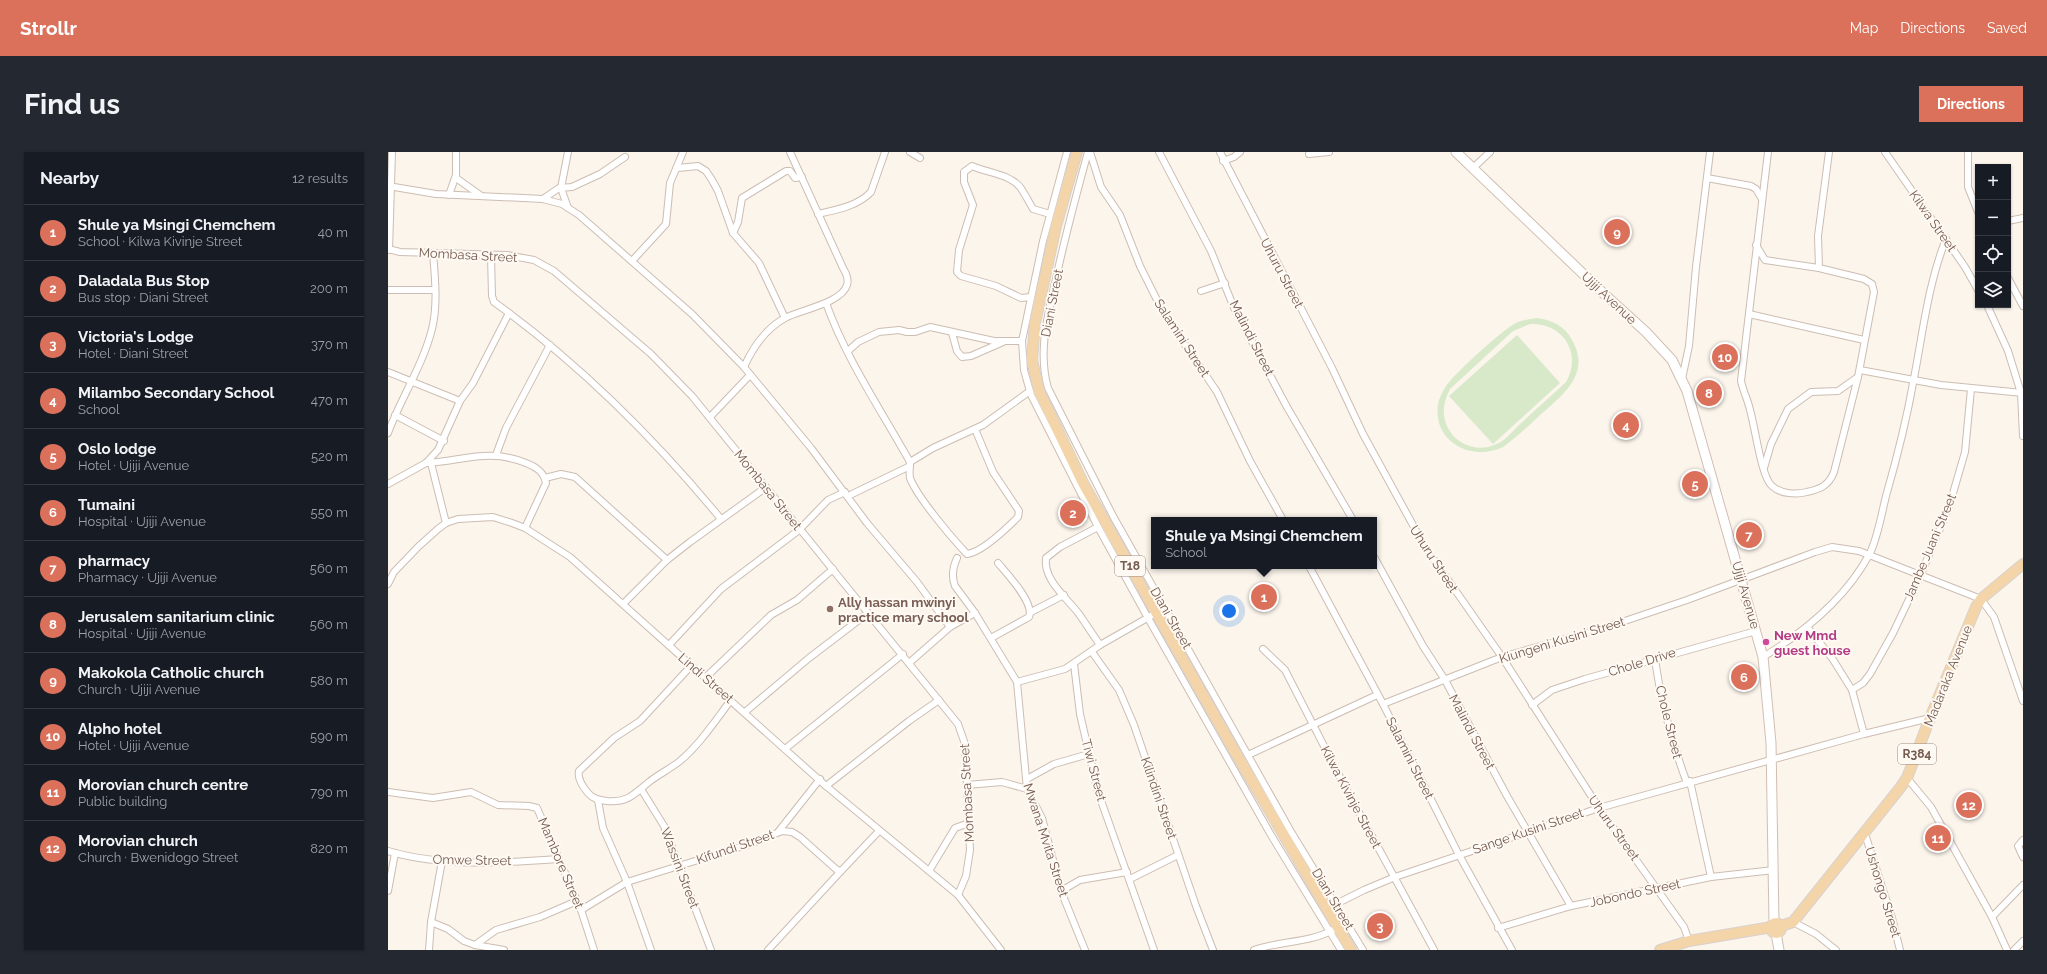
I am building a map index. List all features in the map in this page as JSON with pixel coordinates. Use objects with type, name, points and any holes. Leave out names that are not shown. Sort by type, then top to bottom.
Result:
[{"type":"main road","name":"T18","points":[[1077,152],[1056,226],[1035,323],[1032,360],[1033,392],[1083,483],[1152,616],[1234,750],[1334,929],[1352,950]]},
{"type":"main road","name":"Ujiji Avenue","points":[[1456,152],[1603,293],[1646,332],[1672,360],[1682,379],[1692,405],[1763,657],[1769,712],[1778,950]]},
{"type":"main road","name":"Madaraka Avenue","points":[[1793,922],[1865,834],[1907,778],[1930,718],[1981,599],[2023,564]]},
{"type":"main road","points":[[1660,950],[1689,941],[1776,927],[1793,922]]},
{"type":"street","points":[[389,249],[389,186],[392,152]]},
{"type":"street","points":[[456,152],[456,175],[459,181],[480,195]]},
{"type":"street","points":[[568,152],[561,188],[568,208]]},
{"type":"street","points":[[632,261],[666,224],[670,183],[678,168],[682,152]]},
{"type":"street","points":[[744,367],[751,351],[769,330],[785,318],[826,303],[844,290],[847,285],[847,277],[790,152]]},
{"type":"street","points":[[818,214],[846,207],[868,195],[871,192],[885,152]]},
{"type":"street","points":[[910,152],[920,158]]},
{"type":"street","points":[[1017,682],[1065,669],[1092,652],[1100,645],[1152,616],[1098,527],[1033,392],[1024,370],[1022,341],[1050,214],[1067,152]]},
{"type":"street","name":"Salamini Street","points":[[1089,152],[1097,178],[1105,195],[1120,214],[1140,266],[1163,312],[1217,392],[1250,461],[1281,517]]},
{"type":"street","name":"Diani Street","points":[[1089,152],[1067,230],[1045,328],[1044,376],[1052,397],[1113,516],[1290,830],[1363,950]]},
{"type":"street","name":"Malindi Street","points":[[1159,152],[1211,251],[1234,308],[1287,407],[1351,517]]},
{"type":"street","name":"Uhuru Street","points":[[1220,152],[1332,368],[1363,434],[1394,493],[1425,547],[1502,657],[1599,808],[1684,927],[1689,941]]},
{"type":"street","points":[[1224,161],[1234,157],[1240,152]]},
{"type":"street","points":[[1309,154],[1329,152]]},
{"type":"street","points":[[1473,168],[1490,152]]},
{"type":"street","points":[[1682,379],[1689,346],[1696,267],[1710,152]]},
{"type":"street","points":[[1756,245],[1766,260],[1819,268],[1864,279],[1872,284],[1874,292],[1864,340],[1860,370],[1834,472],[1828,484],[1803,493],[1786,492],[1772,486],[1763,468],[1751,412],[1741,381],[1756,245],[1768,152]]},
{"type":"street","points":[[1819,268],[1818,236],[1829,152]]},
{"type":"street","name":"Kilwa Street","points":[[1885,152],[1946,240],[1975,285]]},
{"type":"street","points":[[1968,152],[1968,187],[1970,196],[1975,206]]},
{"type":"street","points":[[543,199],[561,188],[569,188],[606,171],[625,157]]},
{"type":"street","points":[[678,168],[695,165],[706,171],[718,191],[734,233],[759,263],[785,318]]},
{"type":"street","points":[[1031,297],[1018,297],[996,286],[961,276],[957,272],[959,250],[973,205],[964,182],[964,172],[972,166],[986,172],[1004,176],[1019,186],[1033,209],[1050,214]]},
{"type":"street","points":[[734,233],[738,222],[742,198],[786,172],[790,171],[795,178],[802,177]]},
{"type":"street","points":[[449,195],[451,185],[456,175]]},
{"type":"street","points":[[1751,186],[1759,183],[1765,176]]},
{"type":"street","points":[[1707,178],[1751,186],[1756,189],[1762,199]]},
{"type":"street","points":[[389,186],[449,195],[480,195],[543,199],[568,208],[632,261],[692,314],[744,367],[777,405],[867,523],[917,582],[950,627]]},
{"type":"street","points":[[2011,220],[2023,218]]},
{"type":"street","points":[[1763,657],[1792,640],[1829,608],[1845,590],[1870,554],[1894,466],[1914,380],[1933,278],[1946,240]]},
{"type":"street","name":"Mombasa Street","points":[[389,249],[400,252],[507,255],[534,260],[554,271],[651,354],[710,417],[765,488],[903,654],[958,724],[965,744],[969,823],[968,865],[966,876],[958,895]]},
{"type":"street","points":[[388,433],[395,415],[412,382],[432,329],[435,290],[433,253]]},
{"type":"street","points":[[491,255],[492,298],[494,302],[550,345],[635,421],[681,470],[721,519]]},
{"type":"street","points":[[1201,291],[1225,283]]},
{"type":"street","points":[[2011,284],[2023,306]]},
{"type":"street","points":[[388,290],[435,290]]},
{"type":"street","points":[[826,303],[834,325],[848,352],[910,464],[909,473],[913,483],[936,517],[967,554],[991,540],[1014,521],[1018,517],[1019,511],[993,472],[975,429]]},
{"type":"street","points":[[1987,308],[2008,351],[2022,393],[2023,436]]},
{"type":"street","points":[[428,463],[444,441],[460,401],[473,382],[509,313]]},
{"type":"street","points":[[1749,314],[1864,340]]},
{"type":"street","points":[[848,352],[858,342],[879,332],[900,330],[915,332],[930,327],[1002,342],[1022,341]]},
{"type":"street","points":[[952,332],[957,351],[962,357],[971,356],[1002,342]]},
{"type":"street","points":[[496,455],[506,428],[550,345]]},
{"type":"street","points":[[1860,370],[1971,389],[2022,393]]},
{"type":"street","points":[[388,372],[460,401]]},
{"type":"street","points":[[710,417],[750,375]]},
{"type":"street","points":[[1763,468],[1771,444],[1788,409],[1811,392],[1838,391],[1858,378]]},
{"type":"street","name":"Jambe Juani Street","points":[[1852,690],[1863,683],[1874,668],[1921,574],[1949,507],[1960,475],[1965,452],[1971,389]]},
{"type":"street","points":[[669,645],[721,589],[799,530],[828,500],[846,494],[910,464],[934,448],[975,429],[1033,392]]},
{"type":"street","points":[[395,415],[444,441]]},
{"type":"street","points":[[388,484],[428,463],[474,456],[496,455],[510,457],[536,467],[545,478],[546,483],[525,528]]},
{"type":"street","points":[[428,463],[446,523]]},
{"type":"street","points":[[545,478],[560,474],[567,474],[575,477],[667,560]]},
{"type":"street","points":[[624,603],[667,560],[765,488]]},
{"type":"street","name":"Lindi Street","points":[[388,584],[394,572],[419,546],[446,523],[458,519],[492,517],[525,528],[570,557],[624,603],[691,666],[706,677],[826,786],[958,895],[1001,950]]},
{"type":"street","points":[[1098,527],[1060,547],[1046,558],[1045,566],[1049,575],[1079,614],[1100,645]]},
{"type":"street","name":"Kiungeni Kusini Street","points":[[1383,704],[1424,686],[1444,680],[1502,657],[1602,629],[1832,547],[1842,547],[1870,554],[1981,599]]},
{"type":"street","name":"Mwana Mvita Street","points":[[957,558],[953,566],[953,580],[957,590],[975,614],[1017,682],[1027,788],[1042,818],[1061,890],[1086,950]]},
{"type":"street","name":"Malindi Street","points":[[1377,562],[1423,646],[1444,680],[1507,796],[1571,906]]},
{"type":"street","points":[[998,563],[1020,590],[1031,609],[1031,612]]},
{"type":"street","name":"Salamini Street","points":[[1311,569],[1383,704],[1459,855],[1498,928],[1512,950]]},
{"type":"street","points":[[388,570],[394,572]]},
{"type":"street","points":[[706,677],[771,615],[797,600],[833,570]]},
{"type":"street","points":[[990,638],[1029,617],[1031,612],[1064,596]]},
{"type":"street","points":[[1981,599],[1994,617],[2023,701]]},
{"type":"street","points":[[745,712],[809,658],[868,613]]},
{"type":"street","points":[[909,663],[950,627],[975,614]]},
{"type":"street","points":[[1807,627],[1832,658],[1852,690],[1864,734]]},
{"type":"street","name":"Chole Drive","points":[[1532,705],[1552,690],[1655,660],[1675,652],[1756,631]]},
{"type":"street","name":"Kilwa Kivinje Street","points":[[1263,649],[1285,670],[1344,785],[1434,950]]},
{"type":"street","name":"Kilindini Street","points":[[1092,652],[1112,677],[1127,706],[1165,810],[1178,855],[1213,950]]},
{"type":"street","points":[[785,748],[903,654]]},
{"type":"street","name":"Chole Street","points":[[1655,660],[1665,716],[1676,754],[1688,782],[1711,877]]},
{"type":"street","name":"Tiwi Street","points":[[1074,664],[1080,714],[1098,792],[1154,950]]},
{"type":"street","points":[[691,666],[640,721],[614,738],[579,771],[578,774],[581,782],[588,794],[598,800],[622,801],[641,790],[657,776],[680,761],[690,752],[731,700]]},
{"type":"street","points":[[1248,755],[1377,695]]},
{"type":"street","points":[[826,786],[939,700]]},
{"type":"street","name":"Sange Kusini Street","points":[[1336,904],[1395,877],[1599,808],[1864,734],[1930,718]]},
{"type":"street","points":[[1026,779],[1054,764],[1089,754]]},
{"type":"street","points":[[1907,778],[1931,807],[1992,917],[2007,950]]},
{"type":"street","points":[[778,832],[820,779]]},
{"type":"street","points":[[967,785],[1002,782],[1027,788]]},
{"type":"street","name":"Wassini Street","points":[[641,790],[664,826],[711,950]]},
{"type":"street","name":"Mambore Street","points":[[388,792],[433,798],[471,792],[498,805],[535,807],[539,812],[581,910],[594,950]]},
{"type":"street","points":[[598,800],[603,828],[626,882],[651,950]]},
{"type":"street","points":[[929,871],[955,828],[969,823]]},
{"type":"street","points":[[768,950],[879,831]]},
{"type":"street","name":"Kifundi Street","points":[[581,910],[626,882],[750,844],[778,832],[792,832],[800,837],[837,870],[841,871]]},
{"type":"street","name":"Ushongo Street","points":[[1865,834],[1892,918],[1900,950]]},
{"type":"street","points":[[2023,840],[2018,846],[2023,857]]},
{"type":"street","name":"Omwe Street","points":[[388,851],[415,858],[442,861],[527,861],[558,859]]},
{"type":"street","points":[[388,891],[395,853]]},
{"type":"street","points":[[1130,879],[1178,855]]},
{"type":"street","points":[[429,950],[431,922],[442,861]]},
{"type":"street","name":"Jobondo Street","points":[[1498,928],[1571,906],[1711,877],[1774,870]]},
{"type":"street","points":[[1061,890],[1080,880],[1127,872]]},
{"type":"street","points":[[1992,917],[2023,885]]},
{"type":"street","points":[[475,945],[496,930],[540,917],[577,901]]},
{"type":"street","points":[[431,922],[448,929],[464,941],[475,945],[504,950]]},
{"type":"street","points":[[1793,922],[1816,934],[1836,950]]},
{"type":"street","points":[[1254,950],[1274,944],[1312,938],[1334,929],[1341,950]]},
{"type":"street","points":[[2014,950],[2023,941]]},
{"type":"green space","points":[[1537,318],[1558,324],[1566,331],[1572,340],[1577,352],[1578,364],[1576,374],[1571,384],[1556,401],[1503,447],[1490,451],[1478,452],[1455,444],[1446,436],[1440,426],[1438,414],[1439,400],[1445,388],[1467,363],[1507,328],[1525,320]],"holes":[[[1530,324],[1552,328],[1560,334],[1571,350],[1571,371],[1566,382],[1498,444],[1481,448],[1469,446],[1458,440],[1446,425],[1444,414],[1444,404],[1450,389],[1513,331]]]},
{"type":"green space","points":[[1517,335],[1560,383],[1493,444],[1449,396]]},
{"type":"place","name":"Makokola Catholic church","points":[[1617,232]]},
{"type":"place","name":"Alpho hotel","points":[[1725,357]]},
{"type":"place","name":"Jerusalem sanitarium clinic","points":[[1709,393]]},
{"type":"place","name":"Milambo Secondary School","points":[[1626,425]]},
{"type":"place","name":"Oslo lodge","points":[[1695,484]]},
{"type":"place","name":"Daladala Bus Stop","points":[[1073,513]]},
{"type":"place","name":"pharmacy","points":[[1749,535]]},
{"type":"place","name":"Shule ya Msingi Chemchem","points":[[1264,597]]},
{"type":"place","name":"Ally hassan mwinyi practice mary school","points":[[830,609]]},
{"type":"place","name":"New Mmd guest house","points":[[1766,642]]},
{"type":"place","name":"Tumaini","points":[[1744,677]]},
{"type":"place","name":"Morovian church","points":[[1969,805]]},
{"type":"place","name":"Morovian church centre","points":[[1938,838]]},
{"type":"place","name":"Victoria's Lodge","points":[[1380,926]]}]
